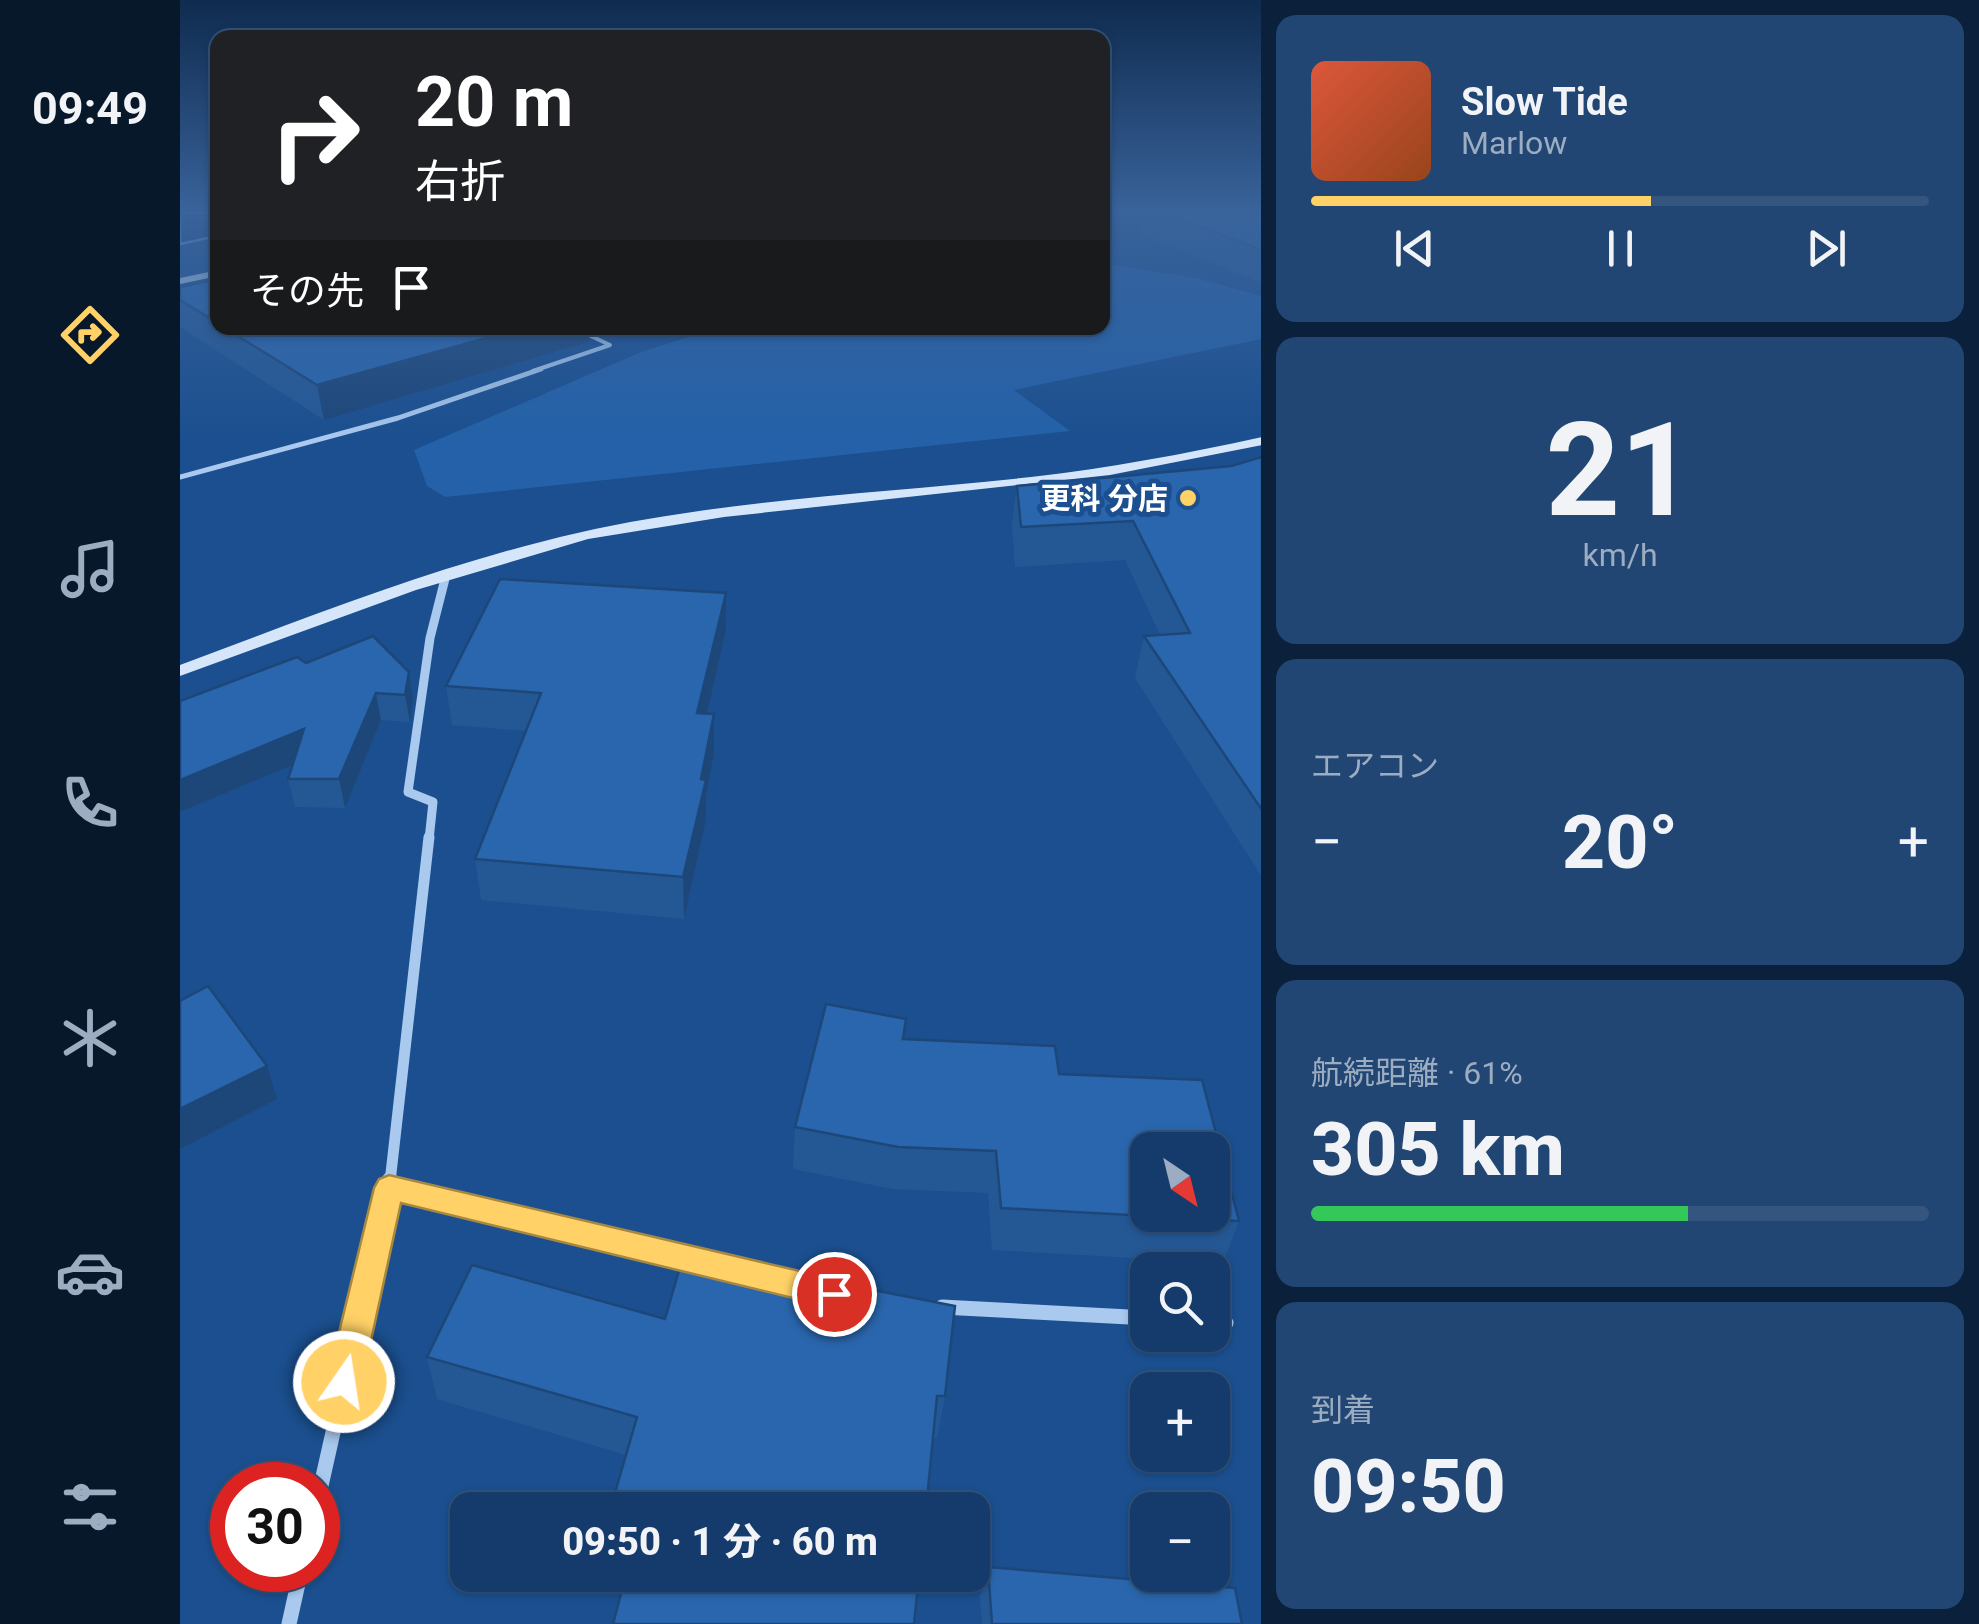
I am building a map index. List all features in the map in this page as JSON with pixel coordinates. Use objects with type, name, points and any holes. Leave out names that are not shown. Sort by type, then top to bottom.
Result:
[{"type":"street","points":[[180,671],[446,574],[550,544],[648,523],[1089,474],[1261,441]]},
{"type":"street","points":[[326,1462],[389,1188],[433,802],[408,792],[430,638],[446,574]]},
{"type":"street","points":[[389,1188],[717,1266]]},
{"type":"street","points":[[930,1306],[1130,1317]]},
{"type":"street","points":[[289,1624],[296,1592]]},
{"type":"lane","points":[[180,476],[398,418],[610,345],[589,335]]},
{"type":"shaded area","points":[[1110,289],[1235,289],[1261,296],[1261,339],[1014,390],[1070,431],[445,497],[427,486],[414,450],[641,352],[695,335],[1110,335]]},
{"type":"building","points":[[180,289],[210,289],[210,318],[180,300]]},
{"type":"building","points":[[236,335],[497,335],[317,385]]},
{"type":"building","points":[[1261,457],[1261,809],[1144,636],[1190,633],[1133,521],[1021,527],[1017,486],[1231,466]]},
{"type":"building","points":[[500,579],[726,593],[697,713],[714,714],[701,779],[706,780],[683,877],[475,859],[541,693],[446,686]]},
{"type":"building","points":[[373,636],[409,672],[405,695],[376,693],[339,779],[288,779],[304,729],[180,780],[180,701],[297,657],[306,663]]},
{"type":"building","points":[[208,986],[267,1066],[180,1109],[180,1001]]},
{"type":"building","points":[[826,1004],[906,1019],[903,1039],[1055,1046],[1059,1074],[1202,1080],[1216,1132],[1130,1132],[1130,1215],[1001,1208],[996,1151],[898,1147],[795,1127]]},
{"type":"building","points":[[1230,1187],[1239,1221],[1230,1221]]},
{"type":"building","points":[[684,1253],[955,1306],[945,1396],[937,1396],[928,1492],[615,1492],[637,1417],[427,1357],[472,1265],[665,1319]]},
{"type":"building","points":[[990,1567],[1130,1579],[1130,1592],[1230,1592],[1230,1588],[1235,1588],[1242,1624],[992,1624]]},
{"type":"building","points":[[621,1592],[917,1592],[914,1624],[613,1624]]},
{"type":"place","name":"更科 分店","points":[[1188,498]]},
{"type":"route","points":[[344,1382],[389,1188],[834,1294]]}]
